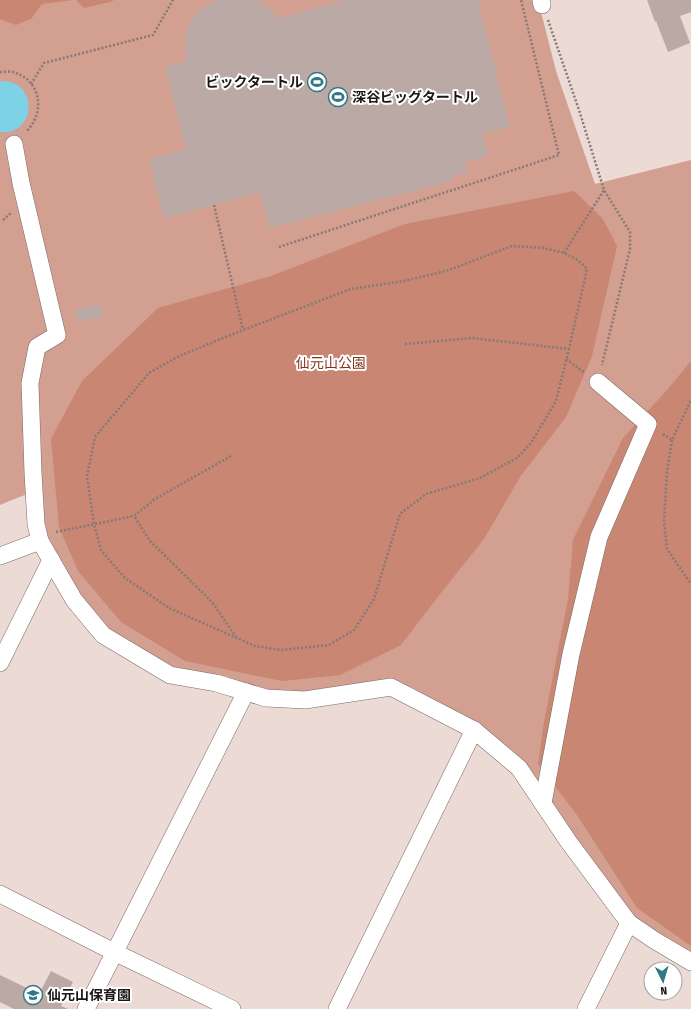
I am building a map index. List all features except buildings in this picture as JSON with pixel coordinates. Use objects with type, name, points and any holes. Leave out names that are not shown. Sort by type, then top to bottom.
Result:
[{"type":"street","points":[[19,139],[21,183],[57,335],[37,347],[30,383],[32,472],[36,524],[40,538],[74,600],[103,635],[170,675],[216,683],[266,698],[305,700],[391,687],[474,730],[519,768],[568,841],[629,924],[691,962]]},
{"type":"street","points":[[543,803],[571,654],[599,537],[648,424],[598,382]]},
{"type":"street","points":[[0,556],[40,538]]},
{"type":"street","points":[[0,663],[51,560]]},
{"type":"street","points":[[86,1009],[246,692]]},
{"type":"street","points":[[336,1009],[474,730]]},
{"type":"street","points":[[0,894],[114,952],[232,1009]]},
{"type":"street","points":[[586,1009],[629,924]]},
{"type":"path","points":[[31,84],[44,63],[153,35],[173,0]]},
{"type":"path","points":[[279,247],[559,155],[521,0]]},
{"type":"path","points":[[542,3],[579,110],[604,190],[630,232],[630,249],[598,382],[566,359]]},
{"type":"path","points":[[0,71],[12,72],[22,76],[31,84],[37,94],[39,105],[37,116],[32,126],[19,139]]},
{"type":"path","points":[[564,252],[604,190]]},
{"type":"path","points":[[214,205],[243,330]]},
{"type":"path","points":[[512,246],[544,248],[564,252],[578,260],[587,269],[556,401],[531,442],[517,458],[480,478],[426,494],[400,514],[374,599],[354,630],[329,645],[281,650],[255,646],[169,608],[125,578],[101,550],[94,524],[87,476],[95,437],[148,372],[179,356],[243,330],[351,289],[404,281],[446,271],[512,246]]},
{"type":"path","points":[[405,344],[472,338],[569,349]]},
{"type":"path","points":[[691,400],[672,440],[667,471],[664,522],[667,549],[691,584]]},
{"type":"path","points":[[648,424],[672,440]]},
{"type":"path","points":[[40,538],[94,524],[134,516],[156,498],[231,456]]},
{"type":"path","points":[[134,516],[150,541],[212,602],[237,638]]},
{"type":"green space","name":"仙元山公園","points":[[0,0],[538,0],[556,71],[595,184],[691,160],[691,956],[629,916],[490,734],[413,688],[389,681],[310,693],[268,691],[225,676],[185,672],[160,662],[111,631],[81,596],[54,549],[44,528],[39,491],[0,505]]},
{"type":"green space","points":[[0,0],[73,0],[42,4],[31,19],[16,25],[0,19]]},
{"type":"green space","points":[[76,0],[114,0],[84,8]]},
{"type":"green space","points":[[574,191],[603,219],[617,246],[592,356],[566,417],[520,477],[484,539],[401,645],[340,675],[282,681],[185,661],[121,622],[78,571],[59,527],[51,439],[82,381],[158,308],[271,276],[405,224]]},
{"type":"green space","points":[[691,361],[691,946],[637,908],[577,815],[538,764],[544,722],[568,599],[573,540],[623,438],[668,389]]},
{"type":"water","points":[[0,81],[13,83],[22,89],[27,98],[28,108],[26,117],[21,126],[12,131],[0,132]]},
{"type":"place","name":"ビックタートル","points":[[317,82]]},
{"type":"place","name":"深谷ビッグタートル","points":[[338,97]]},
{"type":"place","name":"仙元山保育園","points":[[33,995]]}]
